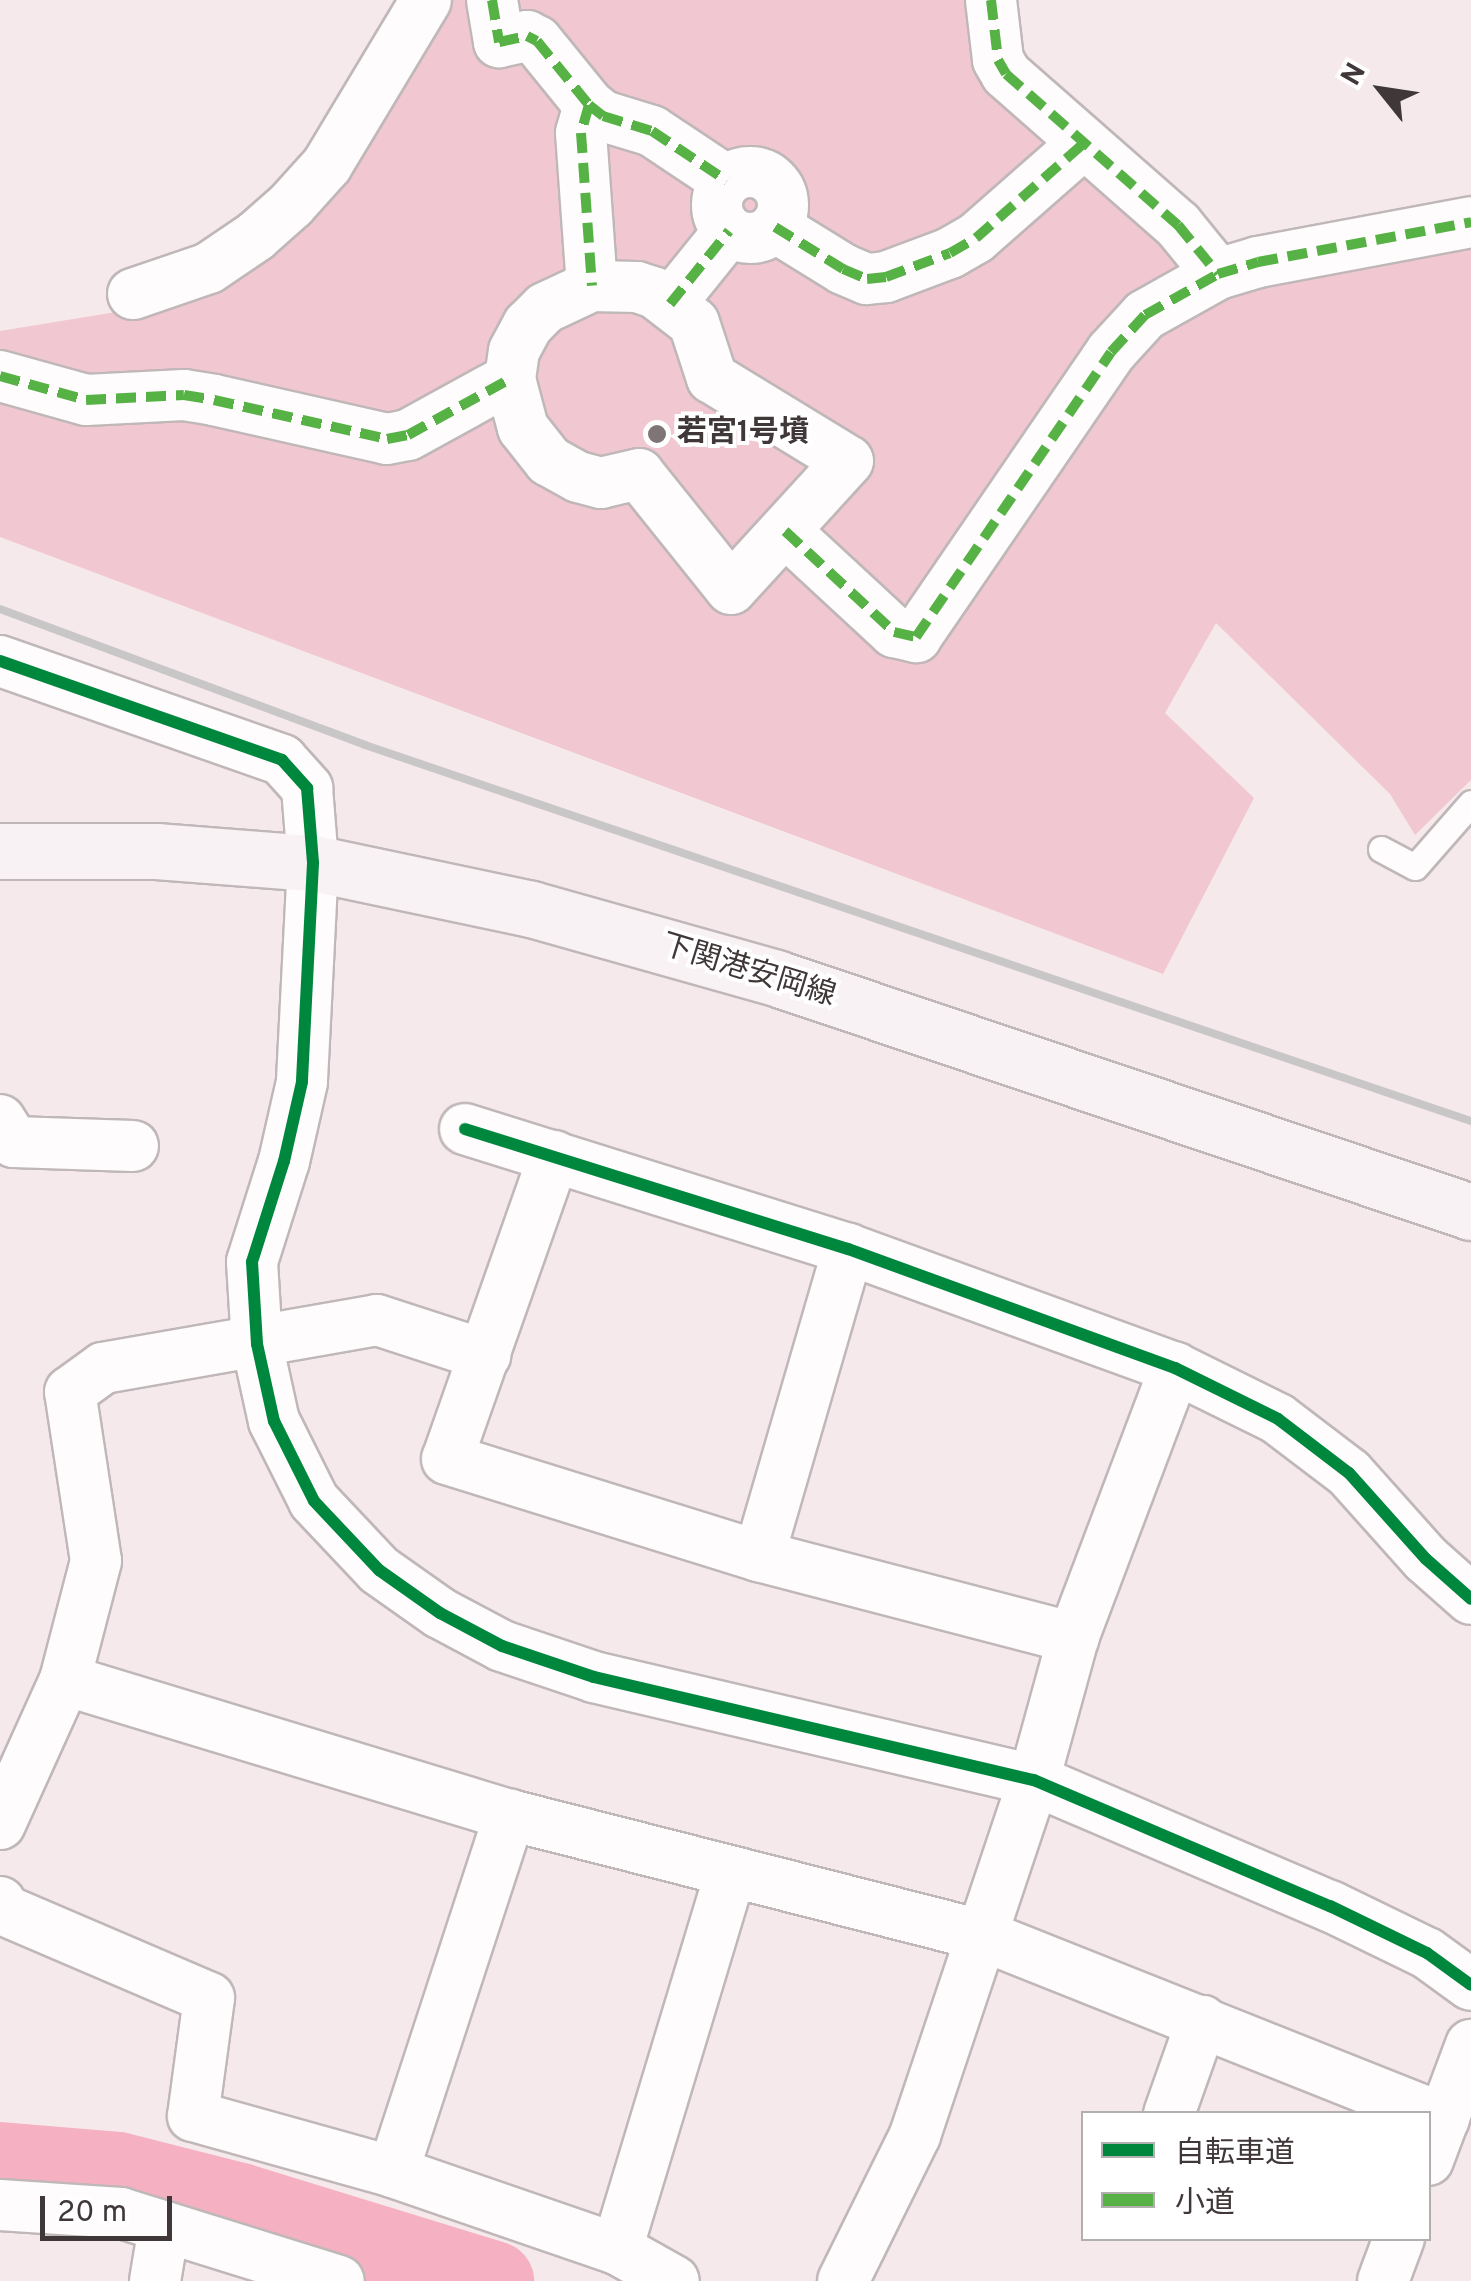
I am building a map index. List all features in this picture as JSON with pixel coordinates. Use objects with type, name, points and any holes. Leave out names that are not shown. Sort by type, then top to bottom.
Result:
[{"type":"main road","name":"下関港安岡線","points":[[0,851],[156,851],[314,863],[531,909],[776,978],[1471,1212]]},
{"type":"street","points":[[133,294],[209,268],[291,206],[326,165],[426,0]]},
{"type":"street","points":[[492,0],[498,42],[526,36],[537,41],[589,105],[603,116],[652,131],[727,181],[739,173],[767,176],[783,199],[670,304]]},
{"type":"street","points":[[990,0],[998,60],[1006,74],[1178,225],[1218,274]]},
{"type":"street","points":[[589,105],[580,133],[592,286]]},
{"type":"street","points":[[752,229],[843,270],[867,278],[886,277],[950,254],[976,238],[1083,144]]},
{"type":"street","points":[[785,531],[894,632],[916,637],[1111,352],[1145,315],[1218,274],[1258,262],[1471,222]]},
{"type":"street","points":[[592,286],[637,287],[670,304],[694,323],[712,378],[848,460],[731,589],[639,474],[601,483],[578,477],[537,449],[523,428],[510,380],[514,351],[528,325],[545,308],[592,286]]},
{"type":"street","points":[[0,376],[86,400],[184,395],[387,440],[408,435],[510,380]]},
{"type":"street","points":[[0,661],[282,760],[307,788],[314,863],[302,1082],[284,1161],[252,1262],[257,1344],[274,1421],[314,1501],[379,1570],[440,1613],[502,1646],[594,1677],[1034,1780],[1330,1906],[1427,1953],[1471,1986]]},
{"type":"street","points":[[0,1120],[14,1142],[133,1146]]},
{"type":"street","points":[[465,1129],[848,1249],[1176,1368],[1278,1419],[1348,1473],[1426,1559],[1471,1599]]},
{"type":"street","points":[[554,1156],[447,1458],[759,1556],[1073,1638]]},
{"type":"street","points":[[759,1556],[848,1249]]},
{"type":"street","points":[[0,1824],[65,1680],[96,1561],[70,1392],[103,1368],[378,1320],[486,1354]]},
{"type":"street","points":[[844,2281],[915,2134],[1034,1780],[1073,1638],[1176,1368]]},
{"type":"street","points":[[65,1680],[510,1814],[984,1936],[1202,2021],[1380,2111]]},
{"type":"street","points":[[393,2172],[510,1814]]},
{"type":"street","points":[[617,2250],[732,1872]]},
{"type":"street","points":[[0,1902],[4,1910],[209,1998],[193,2116],[393,2172],[617,2250],[674,2281]]},
{"type":"street","points":[[1170,2111],[1202,2021]]},
{"type":"street","points":[[1436,2139],[1471,2045]]},
{"type":"street","points":[[0,2204],[121,2214],[339,2281]]},
{"type":"street","points":[[155,2281],[164,2227]]},
{"type":"street","points":[[1383,2281],[1398,2241]]},
{"type":"lane","points":[[1381,849],[1415,866],[1471,803]]},
{"type":"shaded area","points":[[440,0],[1000,0],[1012,70],[1221,254],[1471,242],[1471,780],[1415,835],[1390,794],[1216,623],[1165,713],[1254,798],[1163,974],[0,537],[0,331],[122,311],[197,284]]},
{"type":"waterway","points":[[0,2162],[118,2172],[240,2203],[494,2281]]},
{"type":"railway","points":[[0,609],[365,745],[1471,1121]]},
{"type":"marked path","points":[[492,0],[499,42],[527,36],[537,41],[589,105],[603,116],[652,131],[727,181]]},
{"type":"marked path","points":[[991,0],[998,60],[1006,74],[1178,225],[1218,274]]},
{"type":"marked path","points":[[589,105],[581,133],[592,286]]},
{"type":"marked path","points":[[775,227],[843,269],[867,279],[886,277],[950,253],[976,238],[1083,144]]},
{"type":"marked path","points":[[785,531],[894,632],[916,637],[1111,352],[1145,315],[1218,274],[1258,262],[1471,222]]},
{"type":"marked path","points":[[670,304],[729,231]]},
{"type":"marked path","points":[[0,376],[86,400],[184,395],[387,439],[408,435],[510,379]]},
{"type":"cycle path","points":[[0,661],[282,760],[307,788],[313,863],[302,1082],[284,1161],[252,1262],[257,1344],[274,1421],[314,1501],[379,1570],[440,1613],[502,1646],[594,1677],[1034,1780],[1330,1906],[1427,1953],[1471,1985]]},
{"type":"cycle path","points":[[465,1129],[848,1249],[1175,1368],[1278,1419],[1349,1473],[1426,1559],[1471,1599]]},
{"type":"place","name":"若宮1号墳","points":[[657,434]]}]
